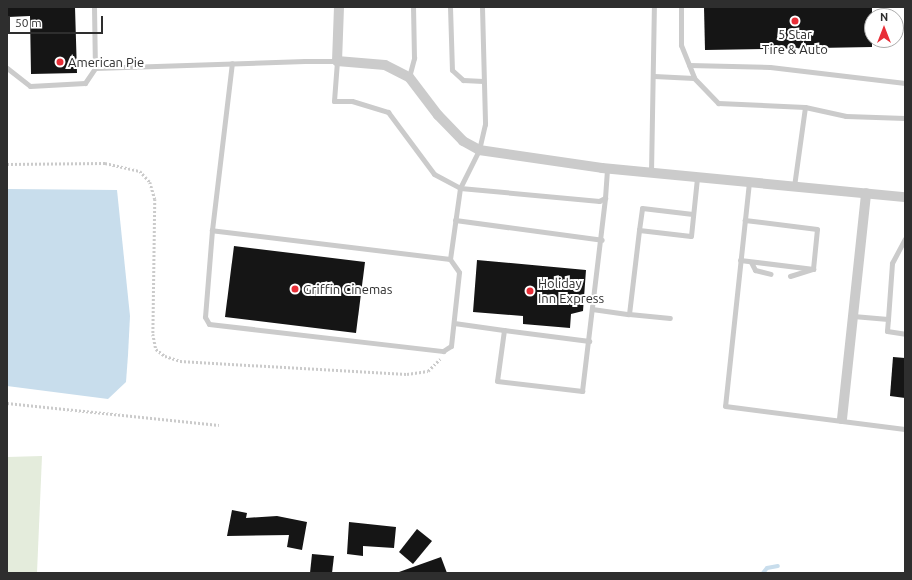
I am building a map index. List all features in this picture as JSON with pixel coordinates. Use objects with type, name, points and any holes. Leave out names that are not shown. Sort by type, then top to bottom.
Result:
[{"type":"street","points":[[339,7],[338,61],[385,65],[409,77],[438,115],[464,141],[479,150],[607,169],[905,197]]},
{"type":"street","points":[[842,419],[866,193]]},
{"type":"lane","points":[[7,68],[30,86],[85,83],[95,68],[94,7]]},
{"type":"lane","points":[[409,77],[414,58],[413,7]]},
{"type":"lane","points":[[450,7],[452,70],[463,80],[483,81]]},
{"type":"lane","points":[[232,63],[212,230],[205,317],[209,324],[443,351],[451,346],[454,323],[459,272],[450,259],[460,188],[479,150],[485,124],[482,7]]},
{"type":"lane","points":[[651,173],[654,76],[654,7]]},
{"type":"lane","points":[[681,7],[681,45],[694,78],[718,102],[805,107],[846,116],[905,118]]},
{"type":"lane","points":[[95,68],[338,61],[334,102],[352,101],[388,112],[434,174],[460,188],[599,201],[605,198]]},
{"type":"lane","points":[[689,65],[777,68],[905,83]]},
{"type":"lane","points":[[654,76],[694,78]]},
{"type":"lane","points":[[794,186],[805,107]]},
{"type":"lane","points":[[504,330],[497,381],[582,392],[602,240],[607,169]]},
{"type":"lane","points":[[639,230],[691,236],[697,178]]},
{"type":"lane","points":[[749,182],[725,406],[842,419],[905,429]]},
{"type":"lane","points":[[629,314],[642,208],[693,214]]},
{"type":"lane","points":[[455,220],[602,240]]},
{"type":"lane","points":[[745,220],[817,229],[813,269]]},
{"type":"lane","points":[[212,230],[450,259]]},
{"type":"lane","points":[[905,239],[892,263],[887,332],[905,334]]},
{"type":"lane","points":[[740,260],[813,269]]},
{"type":"lane","points":[[751,262],[755,270],[771,274]]},
{"type":"lane","points":[[790,276],[813,269]]},
{"type":"lane","points":[[592,309],[670,318]]},
{"type":"lane","points":[[853,316],[888,319]]},
{"type":"lane","points":[[454,323],[588,340]]},
{"type":"path","points":[[7,403],[219,425]]},
{"type":"green space","points":[[42,456],[37,573],[7,573],[7,457]]},
{"type":"water","points":[[7,189],[117,190],[130,316],[126,382],[108,399],[7,386]]},
{"type":"building","points":[[8,7],[75,7],[77,73],[31,74],[30,16],[8,17]]},
{"type":"building","points":[[704,7],[872,7],[864,8],[864,47],[705,50]]},
{"type":"building","name":"Griffin Cinemas","points":[[234,246],[365,262],[356,333],[225,317]]},
{"type":"building","name":"Holiday Inn Express","points":[[477,260],[586,270],[583,311],[571,314],[570,328],[523,324],[523,316],[473,312]]},
{"type":"building","points":[[893,357],[905,358],[905,398],[890,396]]},
{"type":"building","points":[[232,510],[247,513],[246,518],[277,516],[307,522],[302,550],[287,547],[289,535],[227,536]]},
{"type":"building","points":[[349,522],[396,527],[394,548],[363,546],[363,556],[347,554]]},
{"type":"building","points":[[417,529],[432,541],[413,564],[399,552]]},
{"type":"building","points":[[312,554],[334,556],[332,573],[310,573]]},
{"type":"building","points":[[441,557],[447,573],[399,573],[399,572]]},
{"type":"waterway","points":[[763,573],[767,568],[778,566]]},
{"type":"place","name":"5 Star Tire & Auto","points":[[795,21]]},
{"type":"place","name":"American Pie","points":[[60,62]]},
{"type":"place","name":"Griffin Cinemas","points":[[295,289]]},
{"type":"place","name":"Holiday Inn Express","points":[[530,291]]}]
